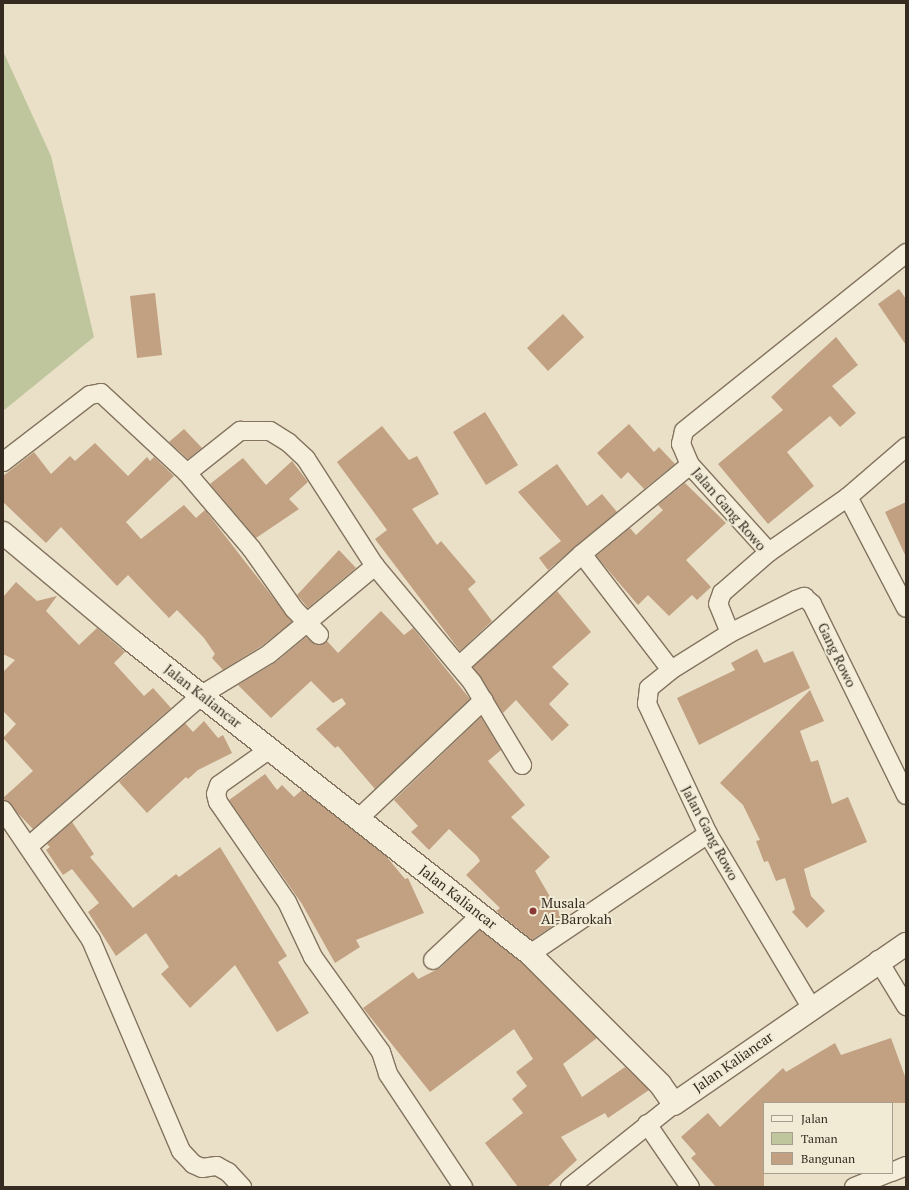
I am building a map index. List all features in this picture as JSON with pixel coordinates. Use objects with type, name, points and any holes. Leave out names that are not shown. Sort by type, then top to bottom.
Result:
[{"type":"street","name":"Jalan Gang Rowo","points":[[811,1007],[708,834],[647,704],[650,688],[671,670],[730,633],[718,604],[722,593],[769,552],[690,465],[681,444],[690,424],[906,253]]},
{"type":"street","points":[[3,462],[90,395],[101,393],[187,473],[251,548],[306,623],[319,635]]},
{"type":"street","points":[[187,473],[240,431],[270,431],[306,459],[375,566],[459,666],[484,700],[522,765]]},
{"type":"street","points":[[769,552],[848,498],[906,447]]},
{"type":"street","points":[[459,666],[582,554],[690,465]]},
{"type":"street","points":[[848,498],[906,608]]},
{"type":"street","name":"Jalan Kaliancar","points":[[3,533],[270,749],[530,954],[660,1084],[674,1104],[878,960],[906,944]]},
{"type":"street","points":[[582,554],[671,670]]},
{"type":"street","points":[[29,846],[203,694],[269,654],[375,566]]},
{"type":"street","name":"Gang Rowo","points":[[730,633],[796,600],[804,598],[812,604],[905,791]]},
{"type":"street","points":[[358,819],[484,700]]},
{"type":"street","points":[[270,749],[219,785],[216,794],[218,802],[287,902],[313,957],[381,1052],[388,1074],[463,1187]]},
{"type":"street","points":[[3,810],[92,940],[181,1151],[193,1164],[202,1168],[217,1166],[228,1172],[242,1187]]},
{"type":"street","points":[[530,954],[708,834]]},
{"type":"street","points":[[433,960],[481,915]]},
{"type":"street","points":[[878,960],[906,1006]]},
{"type":"street","points":[[570,1187],[647,1124],[674,1104]]},
{"type":"street","points":[[647,1124],[690,1187]]},
{"type":"street","points":[[893,1172],[906,1166]]},
{"type":"street","points":[[854,1187],[886,1174]]},
{"type":"green space","points":[[3,51],[51,156],[94,337],[3,411]]},
{"type":"building","points":[[899,289],[906,299],[906,345],[878,304]]},
{"type":"building","points":[[155,293],[162,355],[137,358],[130,296]]},
{"type":"building","points":[[563,314],[584,337],[548,371],[527,348]]},
{"type":"building","points":[[836,337],[858,365],[832,386],[856,413],[840,427],[830,416],[787,452],[814,486],[768,524],[718,464],[783,410],[771,397]]},
{"type":"building","points":[[485,412],[518,465],[486,485],[453,432]]},
{"type":"building","points":[[629,424],[654,452],[659,447],[675,464],[644,489],[628,472],[621,479],[597,453]]},
{"type":"building","points":[[382,426],[409,460],[417,456],[439,494],[412,509],[437,545],[441,541],[476,582],[468,589],[492,621],[460,651],[375,539],[387,530],[337,462]]},
{"type":"building","points":[[184,429],[202,448],[188,459],[169,442]]},
{"type":"building","points":[[95,443],[128,476],[147,457],[150,461],[154,457],[174,476],[126,522],[141,539],[184,505],[196,518],[205,510],[292,622],[263,645],[223,670],[212,658],[215,654],[204,638],[177,610],[169,618],[128,575],[117,586],[61,527],[46,543],[3,502],[3,476],[34,452],[51,474],[70,456],[75,461]]},
{"type":"building","points":[[243,458],[266,485],[292,461],[308,482],[289,499],[299,509],[256,538],[210,484]]},
{"type":"building","points":[[557,464],[587,506],[602,494],[617,512],[548,570],[539,558],[561,541],[518,492]]},
{"type":"building","points":[[685,483],[726,523],[686,560],[711,587],[697,600],[692,595],[669,616],[648,595],[638,605],[596,556],[630,528],[636,535],[663,510],[658,505]]},
{"type":"building","points":[[906,502],[906,557],[885,512]]},
{"type":"building","points":[[339,550],[356,568],[308,608],[297,595]]},
{"type":"building","points":[[16,582],[37,601],[57,596],[46,611],[79,645],[97,628],[125,652],[114,663],[144,696],[153,688],[171,708],[33,829],[3,798],[33,771],[3,738],[16,724],[3,711],[3,672],[15,660],[3,654],[3,597]]},
{"type":"building","points":[[557,591],[591,632],[552,667],[569,684],[549,704],[569,725],[552,741],[516,700],[503,713],[473,667]]},
{"type":"building","points":[[381,611],[404,635],[413,628],[470,699],[375,789],[338,746],[335,748],[316,729],[346,704],[342,698],[333,703],[311,681],[271,718],[238,685],[276,662],[306,637],[316,645],[327,641],[338,653]]},
{"type":"building","points":[[757,649],[764,663],[793,651],[810,688],[699,745],[677,698],[735,670],[731,663]]},
{"type":"building","points":[[810,690],[824,721],[800,731],[811,762],[818,760],[832,804],[848,797],[867,842],[804,869],[811,896],[825,911],[807,928],[792,912],[795,909],[785,878],[776,881],[768,861],[764,862],[756,841],[760,840],[743,805],[720,783]]},
{"type":"building","points":[[481,717],[501,750],[488,761],[525,805],[511,817],[550,857],[535,871],[563,919],[532,940],[496,911],[500,908],[466,875],[480,861],[477,856],[449,829],[429,850],[411,832],[418,826],[394,800]]},
{"type":"building","points":[[204,721],[218,738],[223,735],[232,753],[198,770],[188,779],[186,777],[147,813],[119,782],[185,723],[193,732]]},
{"type":"building","points":[[265,774],[277,790],[282,785],[294,797],[302,790],[386,856],[405,879],[408,878],[424,913],[356,940],[360,947],[335,963],[302,904],[229,800]]},
{"type":"building","points":[[72,822],[94,854],[90,857],[133,908],[176,874],[179,877],[220,847],[287,956],[278,962],[309,1013],[277,1032],[235,965],[190,1008],[161,974],[169,967],[146,933],[116,956],[88,912],[99,903],[72,869],[63,875],[46,850],[50,847],[47,844]]},
{"type":"building","points":[[480,930],[522,963],[597,1038],[563,1064],[582,1097],[625,1067],[649,1090],[608,1118],[605,1113],[561,1137],[577,1160],[547,1187],[518,1187],[485,1143],[523,1113],[512,1099],[527,1086],[516,1072],[533,1059],[514,1029],[430,1092],[363,1008],[413,972],[418,979],[440,968]]},
{"type":"building","points":[[891,1038],[906,1079],[906,1103],[763,1102],[764,1187],[716,1187],[691,1158],[696,1154],[681,1137],[708,1113],[720,1127],[783,1068],[786,1072],[835,1043],[841,1055]]},
{"type":"place","name":"Musala Al-Barokah","points":[[533,911]]}]
